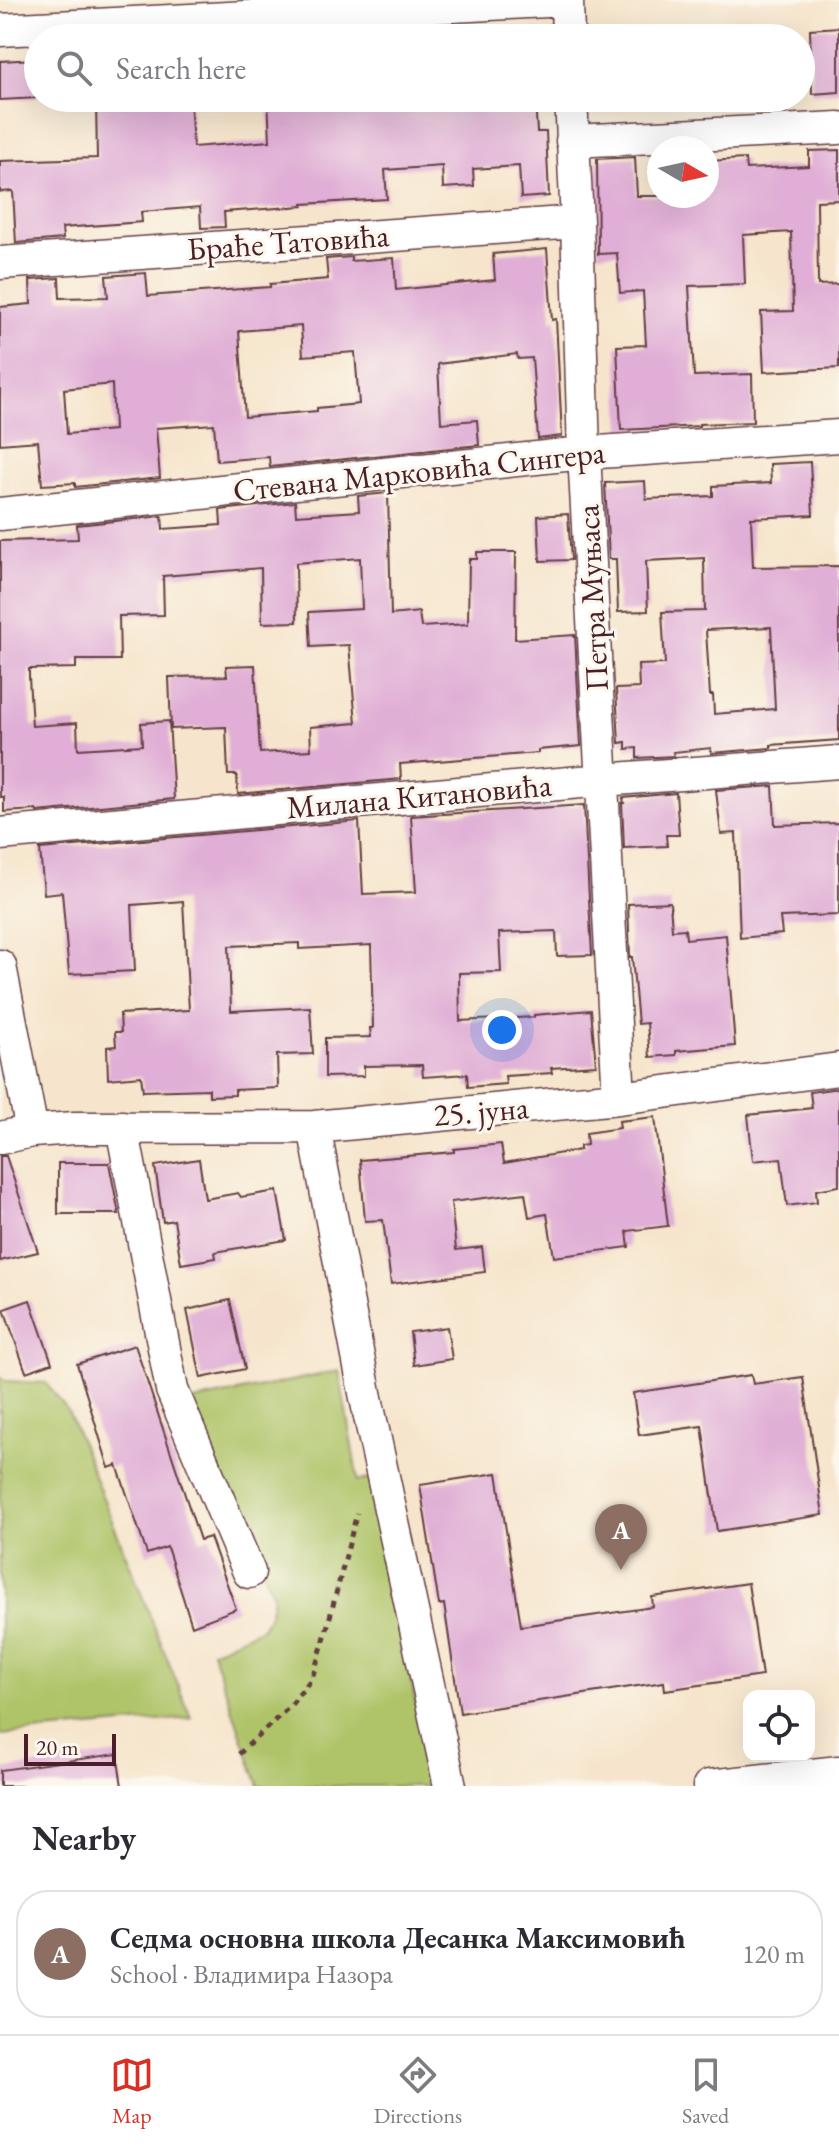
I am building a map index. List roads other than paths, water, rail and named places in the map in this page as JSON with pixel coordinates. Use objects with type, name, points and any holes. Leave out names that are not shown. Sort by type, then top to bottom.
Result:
[{"type":"street","points":[[113,24],[567,0],[568,24]]},
{"type":"street","points":[[0,30],[24,29]]},
{"type":"street","name":"Петра Муњаса","points":[[571,112],[584,453],[619,1098]]},
{"type":"street","points":[[572,141],[839,128]]},
{"type":"street","name":"Браће Татовића","points":[[0,263],[577,222]]},
{"type":"street","name":"Стевана Марковића Сингера","points":[[0,514],[584,453],[839,436]]},
{"type":"street","name":"Милана Китановића","points":[[0,834],[839,762]]},
{"type":"street","points":[[0,966],[32,1131]]},
{"type":"street","name":"25. јуна","points":[[0,1138],[32,1131],[122,1127],[314,1127],[619,1098],[839,1069]]},
{"type":"street","points":[[122,1127],[172,1390],[249,1572]]},
{"type":"street","points":[[314,1127],[366,1398],[450,1786]]},
{"type":"street","points":[[709,1786],[839,1772]]},
{"type":"place","name":"Седма основна школа Десанка Максимовић","points":[[621,1570]]}]
